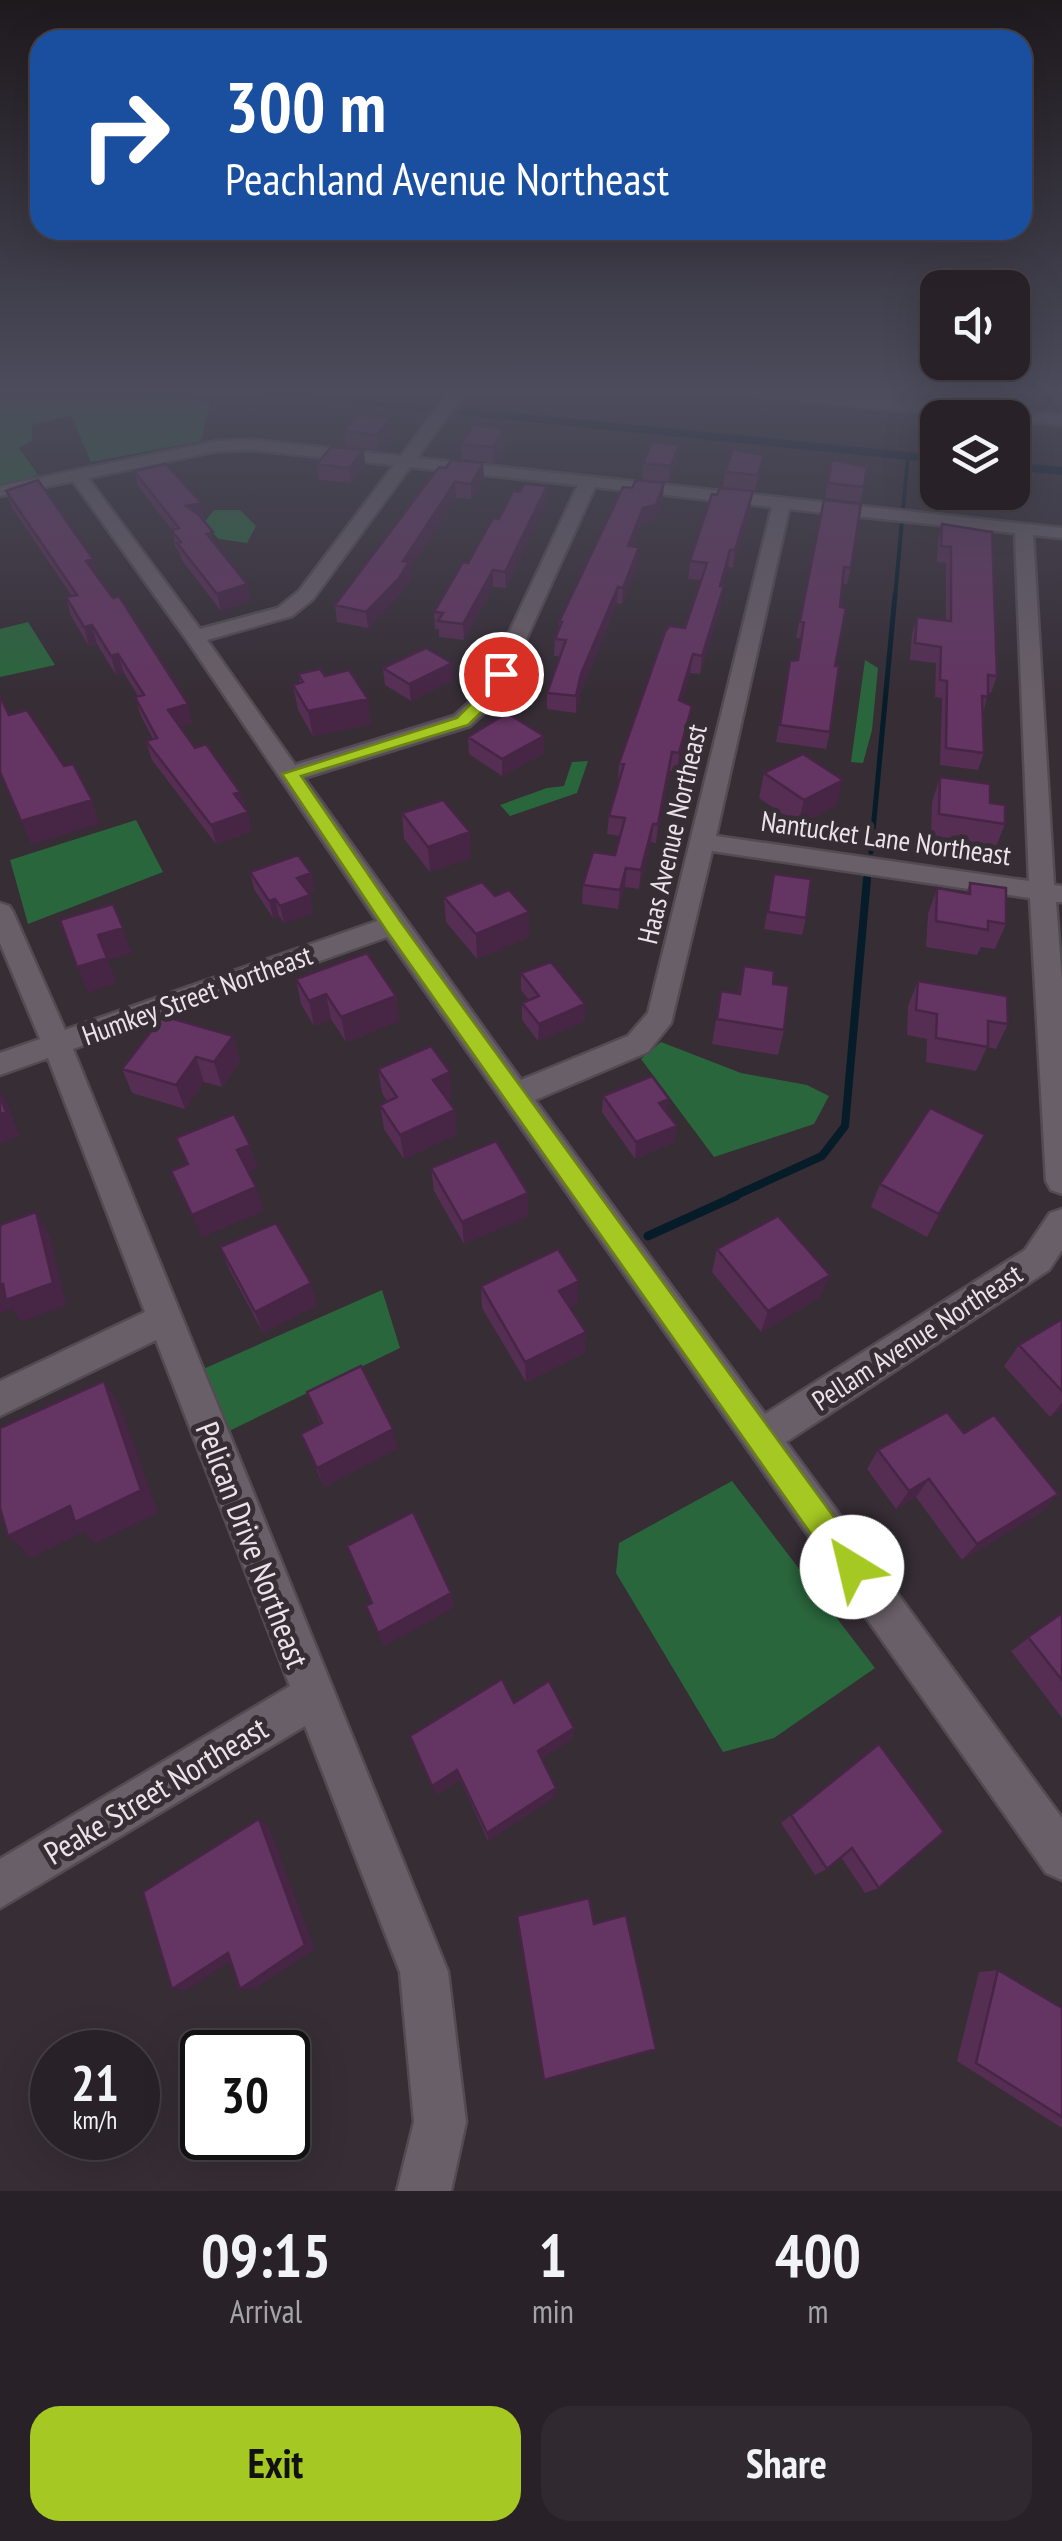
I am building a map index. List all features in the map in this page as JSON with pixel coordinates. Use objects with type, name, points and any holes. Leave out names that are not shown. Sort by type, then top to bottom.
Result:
[{"type":"street","points":[[90,494],[195,637],[393,926],[1062,1857]]},
{"type":"street","points":[[195,637],[285,612],[304,596],[381,494]]},
{"type":"street","points":[[291,774],[462,722],[482,702],[513,653],[584,494]]},
{"type":"street","points":[[711,494],[1062,533]]},
{"type":"street","name":"Haas Avenue Northeast","points":[[516,1095],[638,1044],[661,1016],[782,502]]},
{"type":"street","points":[[1024,530],[1052,893],[1062,1181]]},
{"type":"street","name":"Nantucket Lane Northeast","points":[[701,842],[1052,893]]},
{"type":"street","name":"Pelican Drive Northeast","points":[[0,912],[424,1972],[440,2122],[424,2191]]},
{"type":"street","name":"Humkey Street Northeast","points":[[0,1064],[393,926]]},
{"type":"street","name":"Pellam Avenue Northeast","points":[[760,1438],[1038,1260],[1062,1223]]},
{"type":"street","points":[[0,1399],[163,1320]]},
{"type":"street","name":"Peake Street Northeast","points":[[0,1885],[312,1697]]},
{"type":"green space","points":[[214,510],[240,510],[256,526],[247,543],[219,539],[203,524]]},
{"type":"green space","points":[[28,622],[55,665],[0,677],[0,629]]},
{"type":"green space","points":[[865,660],[878,668],[872,730],[863,763],[851,762]]},
{"type":"green space","points":[[588,761],[577,793],[510,816],[500,805],[564,786],[572,762]]},
{"type":"green space","points":[[136,820],[163,872],[28,924],[10,860]]},
{"type":"green space","points":[[661,1042],[741,1073],[807,1085],[829,1096],[814,1124],[714,1157],[641,1059]]},
{"type":"green space","points":[[382,1290],[400,1348],[229,1431],[201,1370]]},
{"type":"green space","points":[[732,1481],[875,1668],[774,1738],[723,1752],[616,1573],[619,1543]]},
{"type":"building","points":[[8,494],[48,494],[93,559],[86,561],[113,598],[119,596],[188,704],[168,710],[195,748],[206,744],[240,792],[234,794],[248,812],[211,825],[146,741],[157,738],[135,697],[144,695],[118,654],[111,656],[92,625],[84,627],[66,597],[77,595]]},
{"type":"building","points":[[152,494],[193,494],[201,503],[186,506],[213,532],[207,534],[247,584],[217,594],[177,543],[181,542],[171,530],[179,528]]},
{"type":"building","points":[[418,494],[447,494],[403,561],[409,562],[399,578],[366,612],[335,605]]},
{"type":"building","points":[[511,494],[543,494],[505,572],[493,570],[463,624],[438,621],[443,613],[434,612],[463,562],[468,563],[493,518],[499,519]]},
{"type":"building","points":[[620,494],[660,494],[656,505],[643,508],[628,546],[639,547],[581,674],[576,696],[547,693],[566,640],[555,639],[559,622]]},
{"type":"building","points":[[712,494],[752,494],[735,550],[730,550],[720,586],[724,586],[702,656],[693,654],[679,700],[692,706],[679,753],[672,752],[658,824],[653,824],[641,870],[626,868],[620,890],[583,885],[593,852],[615,855],[625,818],[609,816],[624,764],[619,763],[665,632],[669,626],[685,628],[707,563],[690,561]]},
{"type":"building","points":[[824,500],[861,504],[851,568],[844,567],[840,607],[846,608],[835,666],[839,666],[830,732],[780,725],[790,661],[798,660],[804,622],[800,621]]},
{"type":"building","points":[[942,524],[992,532],[997,676],[988,675],[988,697],[982,696],[984,753],[946,748],[947,681],[940,680],[941,647],[915,643],[917,617],[951,621],[951,547],[941,546]]},
{"type":"building","points":[[426,648],[452,663],[409,684],[383,668]]},
{"type":"building","points":[[320,669],[325,676],[349,670],[368,699],[308,711],[293,685],[303,682],[298,674]]},
{"type":"building","points":[[0,696],[9,715],[27,710],[64,766],[73,764],[92,800],[21,821],[0,772]]},
{"type":"building","points":[[507,713],[544,736],[502,759],[468,737]]},
{"type":"building","points":[[803,754],[843,780],[804,800],[764,773]]},
{"type":"building","points":[[940,777],[990,784],[990,803],[1005,805],[1005,824],[939,814]]},
{"type":"building","points":[[443,800],[470,832],[428,847],[402,813]]},
{"type":"building","points":[[298,855],[311,873],[297,878],[310,895],[280,906],[275,899],[269,901],[250,872]]},
{"type":"building","points":[[774,874],[811,879],[806,918],[768,912]]},
{"type":"building","points":[[482,882],[495,896],[509,890],[529,912],[476,934],[444,897]]},
{"type":"building","points":[[970,883],[1006,888],[1006,924],[988,921],[988,930],[936,921],[937,888],[970,894]]},
{"type":"building","points":[[113,904],[123,928],[98,935],[107,958],[77,967],[60,920]]},
{"type":"building","points":[[367,953],[396,996],[341,1017],[326,994],[309,1001],[296,979]]},
{"type":"building","points":[[551,962],[585,1004],[539,1024],[522,1003],[539,996],[521,973]]},
{"type":"building","points":[[744,966],[774,971],[773,984],[789,986],[784,1030],[717,1019],[721,991],[740,994]]},
{"type":"building","points":[[918,981],[1007,996],[1008,1024],[988,1021],[988,1047],[936,1038],[937,1014],[916,1010]]},
{"type":"building","points":[[163,1016],[233,1036],[214,1062],[196,1057],[176,1085],[122,1069]]},
{"type":"building","points":[[431,1046],[450,1072],[433,1080],[455,1110],[400,1135],[380,1105],[397,1097],[378,1069]]},
{"type":"building","points":[[652,1076],[669,1099],[659,1103],[677,1126],[636,1142],[603,1096]]},
{"type":"building","points":[[930,1108],[985,1135],[939,1214],[880,1184]]},
{"type":"building","points":[[234,1114],[250,1145],[237,1150],[256,1187],[192,1215],[171,1171],[188,1164],[176,1138]]},
{"type":"building","points":[[496,1141],[528,1193],[462,1222],[431,1168]]},
{"type":"building","points":[[36,1212],[53,1283],[6,1300],[3,1284],[0,1285],[0,1225]]},
{"type":"building","points":[[778,1216],[830,1275],[768,1311],[717,1249]]},
{"type":"building","points":[[276,1223],[311,1283],[255,1312],[220,1247]]},
{"type":"building","points":[[558,1249],[579,1281],[559,1291],[586,1332],[525,1362],[481,1286]]},
{"type":"building","points":[[1062,1319],[1062,1391],[1019,1345]]},
{"type":"building","points":[[361,1366],[393,1429],[317,1468],[301,1434],[322,1423],[307,1392]]},
{"type":"building","points":[[104,1381],[141,1490],[75,1522],[70,1506],[8,1536],[0,1508],[0,1428]]},
{"type":"building","points":[[947,1412],[964,1433],[994,1415],[1058,1494],[977,1544],[929,1479],[909,1491],[878,1450]]},
{"type":"building","points":[[413,1512],[451,1593],[378,1633],[366,1606],[372,1603],[347,1546]]},
{"type":"building","points":[[1062,1613],[1062,1680],[1028,1637]]},
{"type":"building","points":[[502,1679],[514,1703],[549,1681],[574,1728],[538,1751],[556,1788],[487,1833],[457,1770],[432,1786],[410,1736]]},
{"type":"building","points":[[879,1744],[944,1832],[879,1888],[852,1848],[827,1869],[791,1815]]},
{"type":"building","points":[[259,1819],[305,1945],[240,1989],[228,1953],[172,1989],[143,1892]]},
{"type":"building","points":[[589,1898],[594,1924],[626,1915],[656,2049],[544,2080],[517,1916]]},
{"type":"building","points":[[998,1970],[1062,2008],[1062,2117],[976,2063]]},
{"type":"waterway","points":[[903,509],[904,494]]},
{"type":"waterway","points":[[895,598],[902,520]]},
{"type":"waterway","points":[[871,852],[895,595]]},
{"type":"waterway","points":[[730,1198],[822,1156],[845,1126],[867,879]]},
{"type":"waterway","points":[[648,1236],[736,1196]]},
{"type":"route","points":[[501,674],[491,694],[462,722],[291,774],[393,926],[852,1567]]}]
